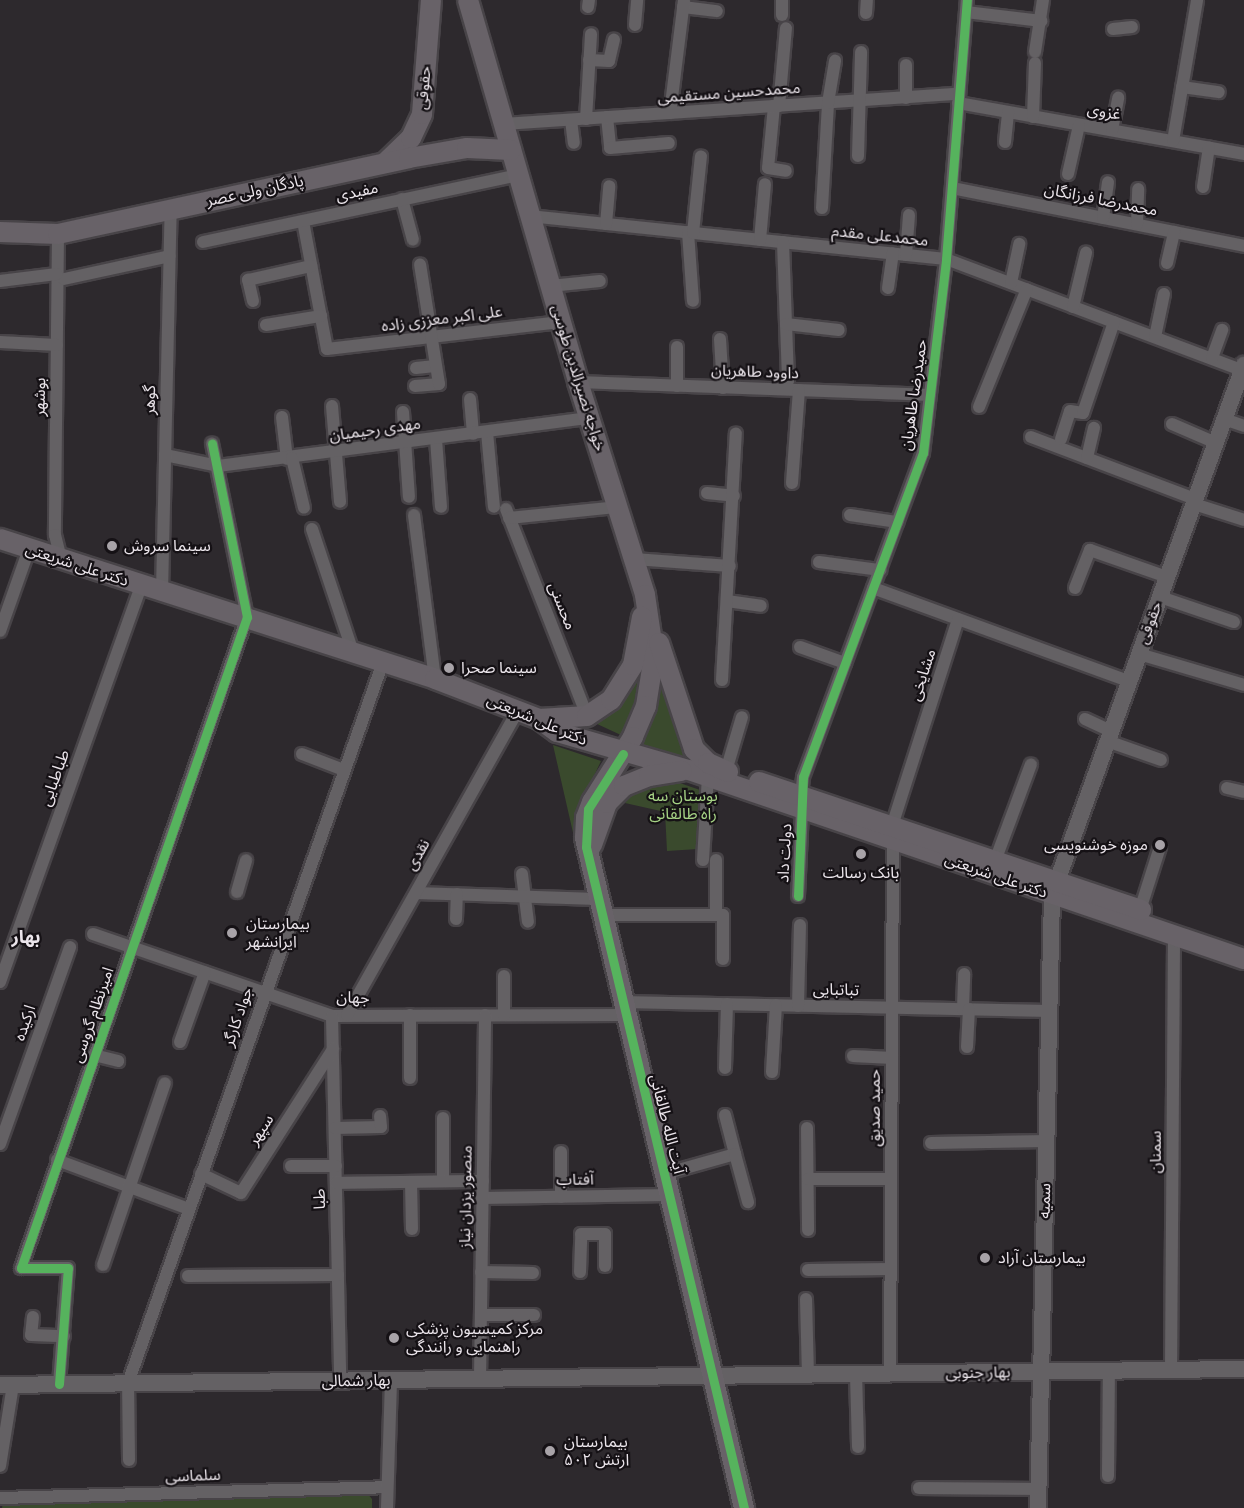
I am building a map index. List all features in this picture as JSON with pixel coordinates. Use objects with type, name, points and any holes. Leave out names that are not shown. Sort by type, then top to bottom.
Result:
[{"type":"main road","name":"حقوقی","points":[[385,163],[411,138],[421,120],[431,0]]},
{"type":"main road","name":"خواجه نصیرالدین طوسی","points":[[468,0],[560,322],[645,595],[653,674],[640,722],[622,754]]},
{"type":"main road","name":"پادگان ولی عصر","points":[[0,232],[58,234],[385,163],[467,148],[511,150]]},
{"type":"main road","name":"حقوقی","points":[[1054,888],[1243,368]]},
{"type":"main road","name":"دکتر علی شریعتی","points":[[0,539],[435,679],[539,719],[556,732],[622,754],[689,770],[717,774],[1054,888],[1174,935],[1244,959]]},
{"type":"main road","name":"دکتر علی شریعتی","points":[[645,595],[694,749],[717,774]]},
{"type":"main road","points":[[539,719],[588,716],[611,700],[628,676],[637,651],[645,595]]},
{"type":"main road","name":"آیت الله طالقانی","points":[[622,754],[588,809],[585,827],[588,856],[744,1508]]},
{"type":"main road","points":[[588,856],[600,819],[614,795],[636,780],[689,770]]},
{"type":"main road","name":"دکتر علی شریعتی","points":[[893,834],[995,861],[1054,888],[1140,910],[1244,945]]},
{"type":"main road","name":"سمیه","points":[[1038,1508],[1049,1011],[1054,888]]},
{"type":"main road","name":"بهار جنوبی","points":[[712,1376],[1244,1369]]},
{"type":"main road","name":"بهار شمالی","points":[[7,1385],[712,1376]]},
{"type":"street","points":[[634,25],[637,0]]},
{"type":"street","points":[[782,0],[782,15]]},
{"type":"street","points":[[1033,117],[1035,58],[1044,0]]},
{"type":"street","points":[[1173,141],[1197,0]]},
{"type":"street","points":[[670,113],[683,4],[717,11]]},
{"type":"street","points":[[966,6],[1041,21]]},
{"type":"street","name":"حمیدرضا طاهریان","points":[[801,803],[803,777],[923,453],[946,259],[966,6]]},
{"type":"street","points":[[1113,29],[1132,27]]},
{"type":"street","points":[[786,28],[768,168],[786,171]]},
{"type":"street","points":[[586,119],[591,34]]},
{"type":"street","points":[[589,60],[609,61],[614,40]]},
{"type":"street","points":[[858,156],[861,52]]},
{"type":"street","points":[[822,208],[828,103],[835,61]]},
{"type":"street","points":[[906,65],[906,98]]},
{"type":"street","points":[[1182,87],[1219,92]]},
{"type":"street","name":"محمدحسین مستقیمی","points":[[502,124],[906,98],[959,99]]},
{"type":"street","points":[[1112,130],[1118,98]]},
{"type":"street","name":"غزوی","points":[[959,99],[1033,117],[1244,154]]},
{"type":"street","points":[[1005,142],[1008,112]]},
{"type":"street","points":[[606,117],[610,148],[669,143]]},
{"type":"street","points":[[570,120],[574,143]]},
{"type":"street","points":[[1068,174],[1079,124]]},
{"type":"street","points":[[1203,187],[1209,147]]},
{"type":"street","points":[[693,301],[691,233],[701,156]]},
{"type":"street","name":"مفیدی","points":[[203,242],[518,175]]},
{"type":"street","points":[[1103,218],[1108,182]]},
{"type":"street","points":[[760,240],[765,184]]},
{"type":"street","points":[[606,224],[609,186]]},
{"type":"street","name":"محمدرضا فرزانگان","points":[[952,188],[1244,246]]},
{"type":"street","points":[[1137,224],[1138,189]]},
{"type":"street","points":[[402,199],[413,240]]},
{"type":"street","name":"گوهر","points":[[162,591],[171,210]]},
{"type":"street","points":[[888,288],[909,215]]},
{"type":"street","name":"محمدعلی مقدم","points":[[529,216],[946,259],[1243,368]]},
{"type":"street","points":[[266,325],[321,316],[303,220]]},
{"type":"street","points":[[1167,263],[1174,232]]},
{"type":"street","name":"بوشهر","points":[[58,234],[60,278],[55,534],[61,559]]},
{"type":"street","points":[[783,242],[788,381]]},
{"type":"street","points":[[1011,283],[1019,244]]},
{"type":"street","points":[[1073,307],[1086,253]]},
{"type":"street","points":[[0,281],[60,278],[170,256]]},
{"type":"street","points":[[415,386],[439,384],[420,264]]},
{"type":"street","points":[[253,301],[248,280],[311,266]]},
{"type":"street","points":[[550,286],[600,281]]},
{"type":"street","points":[[979,407],[1027,289]]},
{"type":"street","points":[[1155,337],[1164,294]]},
{"type":"street","name":"علی اکبر معززی زاده","points":[[321,316],[327,349],[560,322]]},
{"type":"street","points":[[1061,439],[1070,411],[1083,413],[1114,322]]},
{"type":"street","points":[[786,324],[839,330]]},
{"type":"street","points":[[1212,358],[1222,330]]},
{"type":"street","points":[[720,339],[723,388]]},
{"type":"street","points":[[0,342],[57,345]]},
{"type":"street","points":[[677,347],[677,386]]},
{"type":"street","points":[[416,368],[435,366]]},
{"type":"street","name":"داوود طاهریان","points":[[578,382],[930,395]]},
{"type":"street","points":[[792,483],[799,390]]},
{"type":"street","points":[[470,399],[473,434]]},
{"type":"street","points":[[332,406],[340,502]]},
{"type":"street","points":[[403,412],[409,497]]},
{"type":"street","points":[[282,417],[289,458],[304,508]]},
{"type":"street","name":"مهدی رحیمیان","points":[[165,456],[218,466],[589,418]]},
{"type":"street","points":[[1224,419],[1244,426]]},
{"type":"street","points":[[1172,424],[1216,443]]},
{"type":"street","points":[[1087,458],[1094,428]]},
{"type":"street","name":"محسنی","points":[[487,432],[503,511],[588,716]]},
{"type":"street","points":[[722,680],[736,433]]},
{"type":"street","points":[[1031,437],[1244,520]]},
{"type":"street","points":[[436,438],[441,507]]},
{"type":"street","points":[[212,444],[247,617]]},
{"type":"street","points":[[707,493],[734,496]]},
{"type":"street","points":[[503,511],[618,507]]},
{"type":"street","points":[[414,515],[435,679]]},
{"type":"street","points":[[850,515],[897,522]]},
{"type":"street","points":[[312,529],[352,652]]},
{"type":"street","points":[[0,631],[29,549]]},
{"type":"street","points":[[1075,588],[1090,550],[1167,577]]},
{"type":"street","points":[[634,559],[730,566]]},
{"type":"street","points":[[819,562],[880,570]]},
{"type":"street","name":"طباطبایی","points":[[0,982],[141,585]]},
{"type":"street","points":[[873,588],[1129,681]]},
{"type":"street","points":[[1160,597],[1234,622]]},
{"type":"street","points":[[727,601],[761,606]]},
{"type":"street","name":"امیرنظام گروسی","points":[[59,1384],[68,1268],[21,1269],[247,617]]},
{"type":"street","name":"مشایخی","points":[[893,834],[957,619]]},
{"type":"street","points":[[800,647],[845,663]]},
{"type":"street","points":[[1139,654],[1244,685]]},
{"type":"street","name":"جواد کارگر","points":[[128,1383],[383,662]]},
{"type":"street","name":"نقدی","points":[[347,1015],[518,710]]},
{"type":"street","points":[[703,860],[717,774],[742,717]]},
{"type":"street","points":[[1085,719],[1109,736],[1161,759]]},
{"type":"street","points":[[302,754],[344,770]]},
{"type":"street","points":[[995,861],[1031,764]]},
{"type":"street","points":[[1227,788],[1244,792]]},
{"type":"street","name":"دولت داد","points":[[798,896],[801,803]]},
{"type":"street","name":"حمید صدیق","points":[[890,1374],[893,834]]},
{"type":"street","points":[[1140,910],[1160,847]]},
{"type":"street","points":[[237,892],[246,860]]},
{"type":"street","points":[[716,860],[716,915]]},
{"type":"street","points":[[522,874],[528,922]]},
{"type":"street","points":[[416,893],[524,897],[599,907],[723,915],[723,958]]},
{"type":"street","points":[[456,919],[457,894]]},
{"type":"street","points":[[798,1006],[800,925]]},
{"type":"street","name":"جهان","points":[[93,934],[265,991],[332,1016],[504,1015],[624,1008]]},
{"type":"street","name":"سمنان","points":[[1170,1370],[1174,935]]},
{"type":"street","name":"ارکیده","points":[[0,1144],[70,947]]},
{"type":"street","points":[[180,1042],[205,972]]},
{"type":"street","points":[[964,974],[967,1047]]},
{"type":"street","points":[[504,976],[504,1015]]},
{"type":"street","points":[[725,1068],[726,1004]]},
{"type":"street","name":"تباتبایی","points":[[624,1008],[726,1004],[1049,1011]]},
{"type":"street","points":[[772,1072],[776,1005]]},
{"type":"street","points":[[410,1015],[410,1078]]},
{"type":"street","name":"منصور یزدان نیاز","points":[[480,1379],[485,1015]]},
{"type":"street","name":"طبا","points":[[332,1016],[340,1381]]},
{"type":"street","name":"سپهر","points":[[201,1174],[241,1193],[333,1049]]},
{"type":"street","points":[[94,1055],[118,1062]]},
{"type":"street","points":[[853,1056],[892,1058]]},
{"type":"street","points":[[103,1265],[132,1186],[165,1083]]},
{"type":"street","points":[[725,1115],[748,1202]]},
{"type":"street","points":[[335,1128],[381,1127],[380,1116]]},
{"type":"street","points":[[443,1118],[443,1182]]},
{"type":"street","points":[[807,1128],[808,1230]]},
{"type":"street","points":[[931,1143],[1046,1141]]},
{"type":"street","points":[[561,1152],[561,1197]]},
{"type":"street","points":[[664,1174],[735,1155]]},
{"type":"street","points":[[57,1160],[189,1209]]},
{"type":"street","points":[[291,1166],[336,1166]]},
{"type":"street","points":[[808,1179],[891,1179]]},
{"type":"street","points":[[336,1183],[483,1181]]},
{"type":"street","points":[[411,1182],[412,1229]]},
{"type":"street","name":"آفتاب","points":[[482,1198],[669,1196]]},
{"type":"street","points":[[580,1272],[581,1234],[605,1234],[605,1266]]},
{"type":"street","points":[[807,1270],[890,1269]]},
{"type":"street","points":[[482,1272],[533,1273]]},
{"type":"street","points":[[188,1276],[338,1275]]},
{"type":"street","points":[[806,1299],[808,1375]]},
{"type":"street","points":[[481,1315],[534,1315]]},
{"type":"street","points":[[33,1317],[31,1335],[64,1336]]},
{"type":"street","points":[[1108,1476],[1109,1371]]},
{"type":"street","points":[[856,1374],[858,1447]]},
{"type":"street","points":[[387,1508],[391,1380]]},
{"type":"street","points":[[128,1383],[129,1460]]},
{"type":"street","points":[[0,1466],[7,1385]]},
{"type":"street","name":"سلماسی","points":[[0,1498],[387,1487]]},
{"type":"street","points":[[919,1488],[1038,1489]]},
{"type":"green space","points":[[646,669],[641,691],[623,736],[595,723],[623,702]]},
{"type":"green space","points":[[664,678],[694,765],[638,746]]},
{"type":"green space","points":[[553,745],[601,761],[578,810],[574,837]]},
{"type":"green space","name":"بوستان سه راه طالقانی","points":[[671,780],[703,791],[698,849],[667,851],[665,812],[625,803],[636,789]]},
{"type":"green space","points":[[366,1492],[372,1499],[372,1508],[2,1508],[3,1502]]},
{"type":"cycle path","points":[[798,896],[803,777],[923,453],[946,259],[967,0]]},
{"type":"cycle path","points":[[59,1384],[68,1268],[21,1268],[247,617],[212,444]]},
{"type":"cycle path","points":[[623,754],[588,809],[586,847],[744,1508]]},
{"type":"place","name":"سینما سروش","points":[[112,546]]},
{"type":"place","name":"سینما صحرا","points":[[449,668]]},
{"type":"place","name":"موزه خوشنویسی","points":[[1160,845]]},
{"type":"place","name":"بانک رسالت","points":[[861,854]]},
{"type":"place","name":"بیمارستان ایرانشهر","points":[[232,933]]},
{"type":"place","name":"بیمارستان آراد","points":[[985,1258]]},
{"type":"place","name":"مرکز کمیسیون پزشکی راهنمایی و رانندگی","points":[[394,1338]]},
{"type":"place","name":"بیمارستان ۵۰۲ ارتش","points":[[550,1451]]},
{"type":"district","name":"بهار","points":[[26,937]]}]
